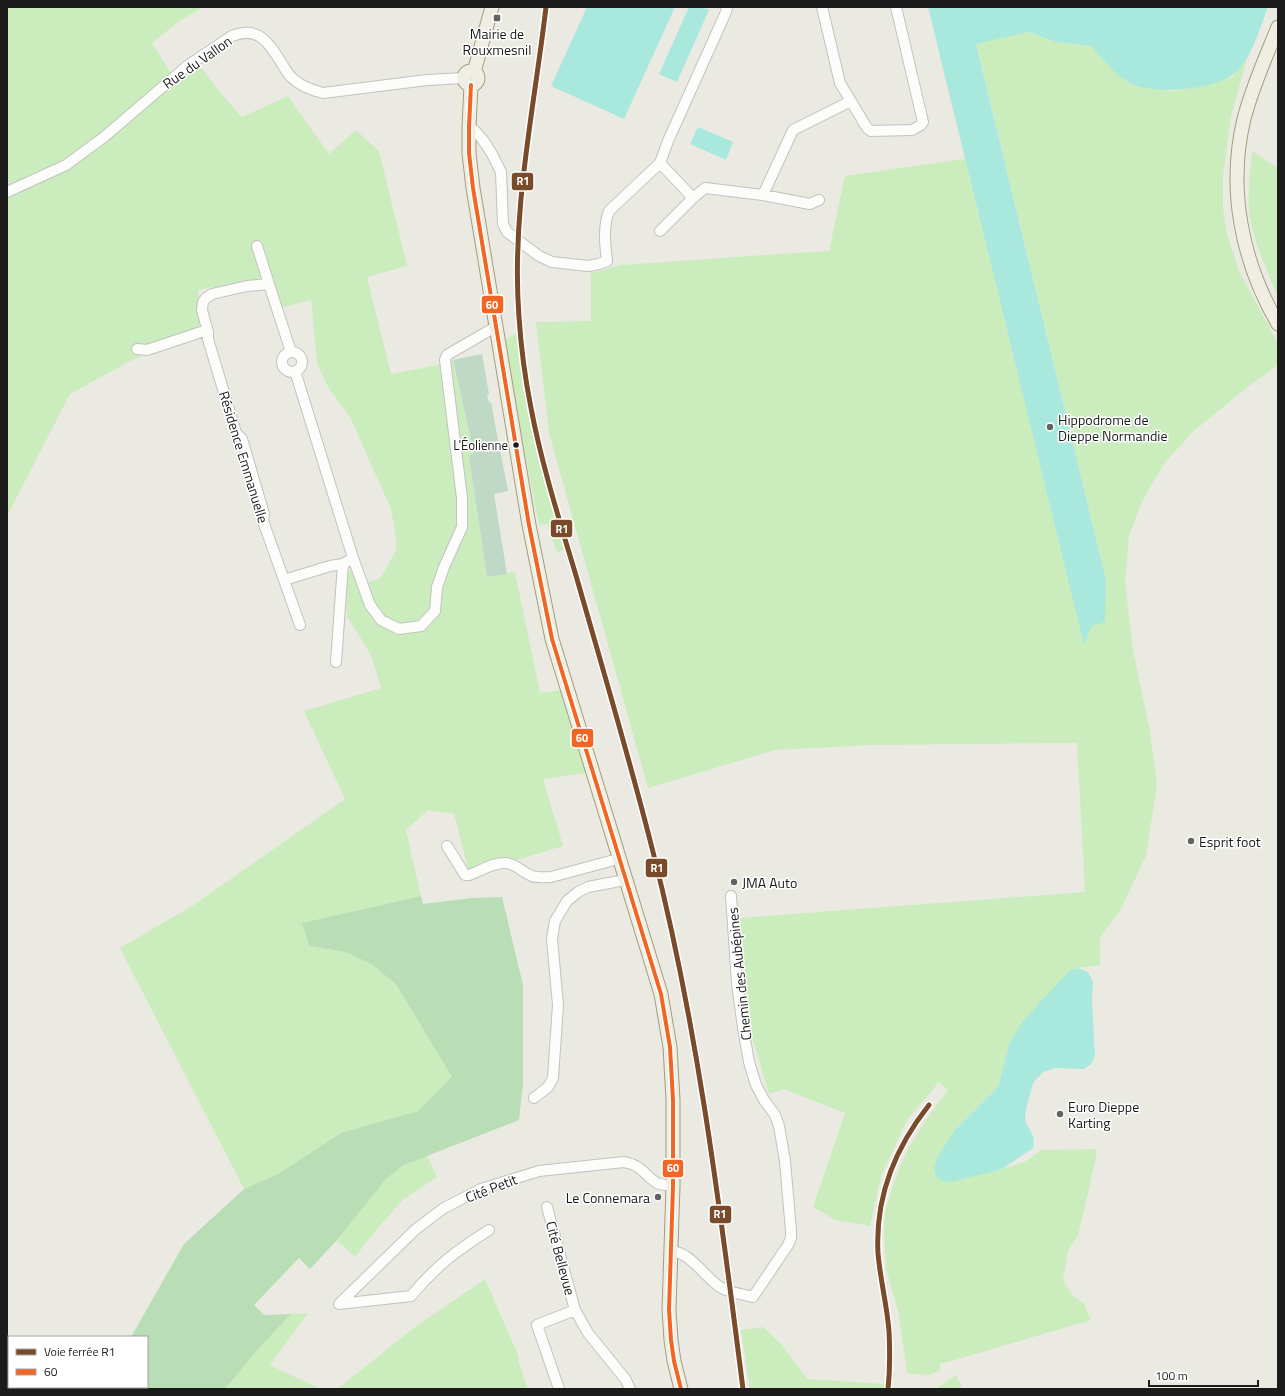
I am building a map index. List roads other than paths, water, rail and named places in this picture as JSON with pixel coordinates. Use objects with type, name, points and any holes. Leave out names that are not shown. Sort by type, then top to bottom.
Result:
[{"type":"main road","points":[[492,7],[470,78],[469,153],[473,188],[529,525],[552,639],[618,859],[661,994],[670,1047],[673,1100],[673,1186],[669,1310],[674,1361],[681,1389]]},
{"type":"main road","points":[[1278,27],[1254,86],[1244,119],[1238,152],[1236,187],[1246,248],[1263,296],[1278,323]]},
{"type":"street","points":[[469,127],[476,131],[483,140],[501,172],[503,224],[507,232],[539,256],[552,262],[588,266],[599,264],[607,260],[605,248],[607,218],[609,211],[660,163],[668,141],[727,7]]},
{"type":"street","points":[[822,7],[840,83],[867,128],[871,131],[912,130],[921,125],[923,122],[896,7]]},
{"type":"street","name":"Rue du Vallon","points":[[7,192],[66,166],[104,137],[187,66],[232,36],[239,34],[261,36],[272,48],[289,76],[311,90],[323,93],[427,80],[470,78]]},
{"type":"street","points":[[763,195],[793,130],[851,101]]},
{"type":"street","points":[[660,163],[693,198]]},
{"type":"street","points":[[660,231],[705,188],[763,195],[810,204],[819,200]]},
{"type":"street","points":[[257,246],[291,352]]},
{"type":"street","name":"Résidence Emmanuelle","points":[[269,284],[247,286],[209,296],[203,302],[202,310],[208,332],[208,339],[236,433],[242,439],[264,514],[263,521],[300,625]]},
{"type":"street","points":[[295,371],[370,605],[381,620],[399,629],[421,626],[435,611],[437,587],[444,566],[462,527],[462,498],[445,360],[447,354],[497,326]]},
{"type":"street","points":[[136,349],[147,350],[201,332],[208,332]]},
{"type":"street","points":[[291,352],[297,354],[301,359],[301,365],[295,371],[290,372],[282,365],[285,355],[291,352]]},
{"type":"street","points":[[284,580],[330,566],[343,564],[354,558]]},
{"type":"street","points":[[336,662],[343,564]]},
{"type":"street","points":[[447,846],[465,875],[469,875],[494,865],[505,863],[515,865],[531,876],[551,876],[618,859]]},
{"type":"street","points":[[534,1098],[548,1087],[552,1078],[558,1004],[552,939],[555,921],[567,901],[578,892],[588,887],[625,880]]},
{"type":"street","name":"Chemin des Aubépines","points":[[671,1251],[684,1255],[713,1282],[721,1287],[731,1292],[753,1297],[788,1245],[791,1238],[785,1161],[779,1126],[775,1115],[764,1100],[756,1085],[749,1062],[743,1028],[737,982],[731,896]]},
{"type":"street","name":"Cité Petit","points":[[489,1230],[446,1259],[427,1276],[411,1296],[339,1304],[416,1229],[444,1208],[480,1189],[540,1171],[624,1162],[633,1163],[658,1183],[673,1186]]},
{"type":"street","name":"Cité Bellevue","points":[[547,1207],[574,1310],[588,1334],[626,1380],[630,1389]]},
{"type":"street","name":"Cité Bellevue","points":[[559,1389],[537,1324],[574,1310]]},
{"type":"rail line","name":"R1","points":[[546,7],[525,162],[518,239],[517,278],[519,317],[525,374],[535,430],[546,473],[626,749],[669,918],[683,985],[706,1119],[726,1254],[743,1389]]},
{"type":"rail line","name":"R1","points":[[888,1389],[890,1360],[889,1331],[878,1253],[880,1213],[884,1193],[897,1156],[917,1121],[929,1105]]},
{"type":"place","name":"Mairie de Rouxmesnil","points":[[497,18]]},
{"type":"place","name":"Hippodrome de Dieppe Normandie","points":[[1050,427]]},
{"type":"place","name":"L'Éolienne","points":[[516,445]]},
{"type":"place","name":"Esprit foot","points":[[1191,841]]},
{"type":"place","name":"JMA Auto","points":[[734,882]]},
{"type":"place","name":"Euro Dieppe Karting","points":[[1060,1114]]},
{"type":"place","name":"Le Connemara","points":[[658,1197]]}]
